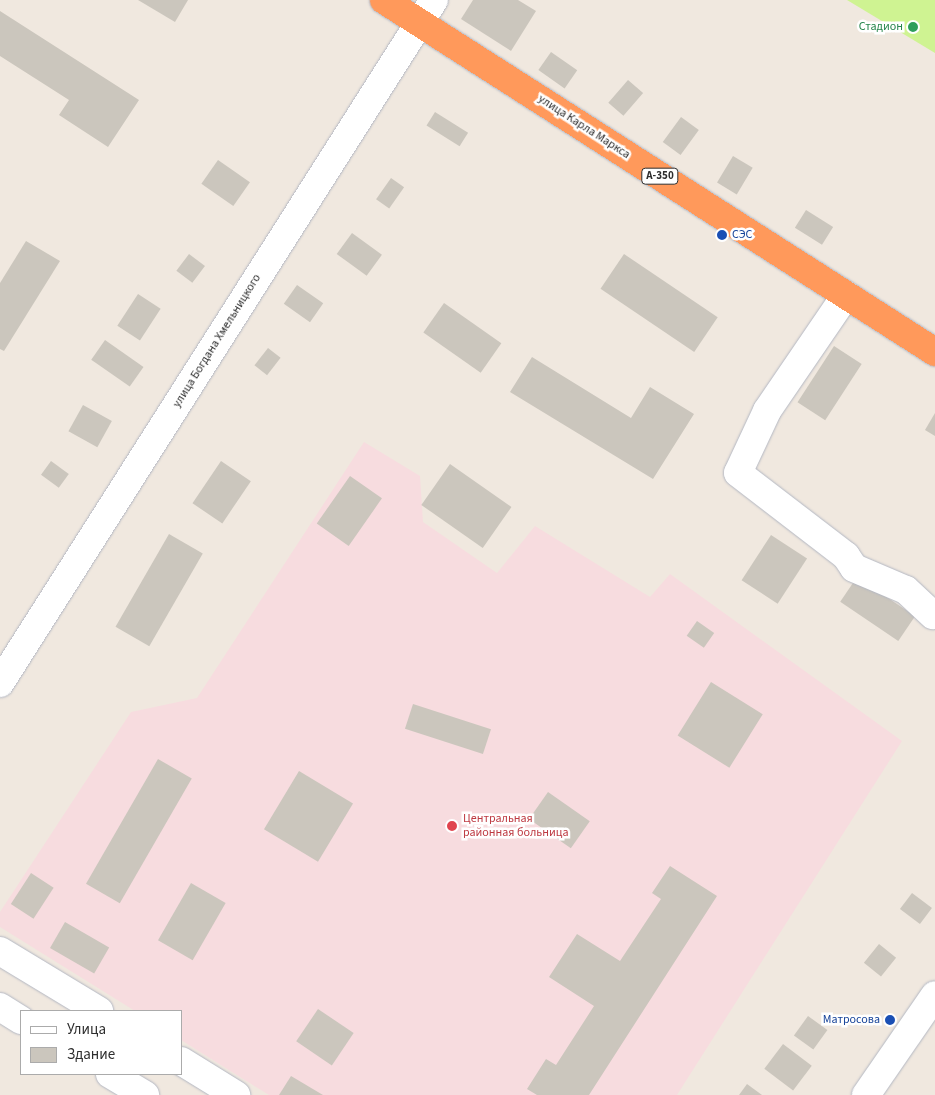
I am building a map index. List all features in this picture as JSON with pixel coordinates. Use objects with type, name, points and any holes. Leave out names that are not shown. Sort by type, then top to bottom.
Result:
[{"type":"highway","name":"улица Карла Маркса","points":[[384,0],[427,11],[846,295],[935,352]]},
{"type":"street","name":"улица Богдана Хмельницкого","points":[[0,683],[427,11]]},
{"type":"street","points":[[846,295],[767,411],[738,473],[846,556],[854,568],[906,590],[934,615]]},
{"type":"street","points":[[0,951],[97,1010]]},
{"type":"street","points":[[866,1095],[935,995]]},
{"type":"street","points":[[0,1007],[20,1019]]},
{"type":"street","points":[[182,1062],[236,1095]]},
{"type":"street","points":[[112,1075],[145,1095]]},
{"type":"shaded area","name":"Центральная районная больница","points":[[364,442],[420,476],[423,522],[497,573],[535,526],[650,597],[670,574],[902,741],[677,1095],[269,1095],[182,1041],[182,1010],[133,1010],[0,927],[0,912],[131,712],[197,698]]},
{"type":"green space","name":"Стадион","points":[[847,0],[935,0],[935,53]]},
{"type":"building","points":[[138,0],[188,0],[175,22]]},
{"type":"building","points":[[473,0],[518,0],[536,11],[511,51],[461,19]]},
{"type":"building","points":[[0,11],[139,100],[108,147],[59,115],[69,100],[0,56]]},
{"type":"building","points":[[551,52],[577,70],[565,88],[538,70]]},
{"type":"building","points":[[628,80],[643,93],[623,116],[608,103]]},
{"type":"building","points":[[435,112],[468,133],[460,146],[427,126]]},
{"type":"building","points":[[681,117],[699,130],[681,155],[663,142]]},
{"type":"building","points":[[733,156],[753,168],[737,194],[717,183]]},
{"type":"building","points":[[218,160],[250,182],[233,206],[201,184]]},
{"type":"building","points":[[391,178],[404,187],[389,208],[376,199]]},
{"type":"building","points":[[806,210],[833,227],[822,245],[795,228]]},
{"type":"building","points":[[352,233],[382,255],[367,276],[337,254]]},
{"type":"building","points":[[26,241],[60,261],[4,351],[0,349],[0,283]]},
{"type":"building","points":[[189,254],[205,266],[192,283],[176,271]]},
{"type":"building","points":[[624,254],[718,317],[694,352],[601,289]]},
{"type":"building","points":[[297,285],[323,303],[310,322],[284,304]]},
{"type":"building","points":[[138,294],[161,309],[140,341],[117,326]]},
{"type":"building","points":[[444,303],[501,343],[481,373],[423,332]]},
{"type":"building","points":[[105,340],[144,367],[130,387],[91,360]]},
{"type":"building","points":[[834,346],[862,364],[825,420],[798,402]]},
{"type":"building","points":[[268,348],[281,358],[267,375],[254,365]]},
{"type":"building","points":[[532,357],[631,418],[650,387],[694,414],[653,479],[510,392]]},
{"type":"building","points":[[83,405],[112,421],[97,447],[68,431]]},
{"type":"building","points":[[935,413],[935,436],[925,430]]},
{"type":"building","points":[[51,461],[69,474],[59,488],[41,475]]},
{"type":"building","points":[[221,461],[251,481],[222,523],[192,503]]},
{"type":"building","points":[[450,464],[511,507],[483,548],[421,505]]},
{"type":"building","points":[[350,476],[382,498],[349,546],[317,524]]},
{"type":"building","points":[[169,534],[203,554],[149,646],[115,627]]},
{"type":"building","points":[[771,535],[807,558],[778,604],[742,580]]},
{"type":"building","points":[[857,577],[915,616],[898,641],[840,602]]},
{"type":"building","points":[[697,621],[714,633],[704,648],[687,636]]},
{"type":"building","points":[[711,682],[763,714],[729,768],[678,735]]},
{"type":"building","points":[[413,704],[491,729],[483,754],[405,729]]},
{"type":"building","points":[[158,759],[192,778],[120,903],[86,884]]},
{"type":"building","points":[[299,771],[353,803],[318,862],[264,829]]},
{"type":"building","points":[[548,792],[590,821],[571,848],[529,819]]},
{"type":"building","points":[[670,866],[717,896],[589,1095],[537,1095],[527,1089],[546,1059],[556,1065],[594,1006],[549,977],[577,934],[620,961],[661,899],[652,893]]},
{"type":"building","points":[[31,873],[54,888],[33,919],[11,904]]},
{"type":"building","points":[[191,883],[226,903],[193,960],[158,940]]},
{"type":"building","points":[[912,893],[932,908],[920,924],[900,909]]},
{"type":"building","points":[[65,922],[109,948],[94,973],[50,948]]},
{"type":"building","points":[[879,944],[896,958],[881,976],[864,963]]},
{"type":"building","points":[[318,1009],[354,1033],[332,1065],[296,1041]]},
{"type":"building","points":[[808,1016],[827,1030],[813,1050],[794,1035]]},
{"type":"building","points":[[783,1044],[812,1066],[793,1090],[764,1069]]},
{"type":"building","points":[[291,1076],[323,1095],[279,1095]]},
{"type":"building","points":[[747,1084],[762,1095],[739,1095]]},
{"type":"place","name":"Стадион","points":[[913,27]]},
{"type":"place","name":"СЭС","points":[[722,235]]},
{"type":"place","name":"Центральная районная больница","points":[[452,826]]},
{"type":"place","name":"Матросова","points":[[890,1020]]}]
